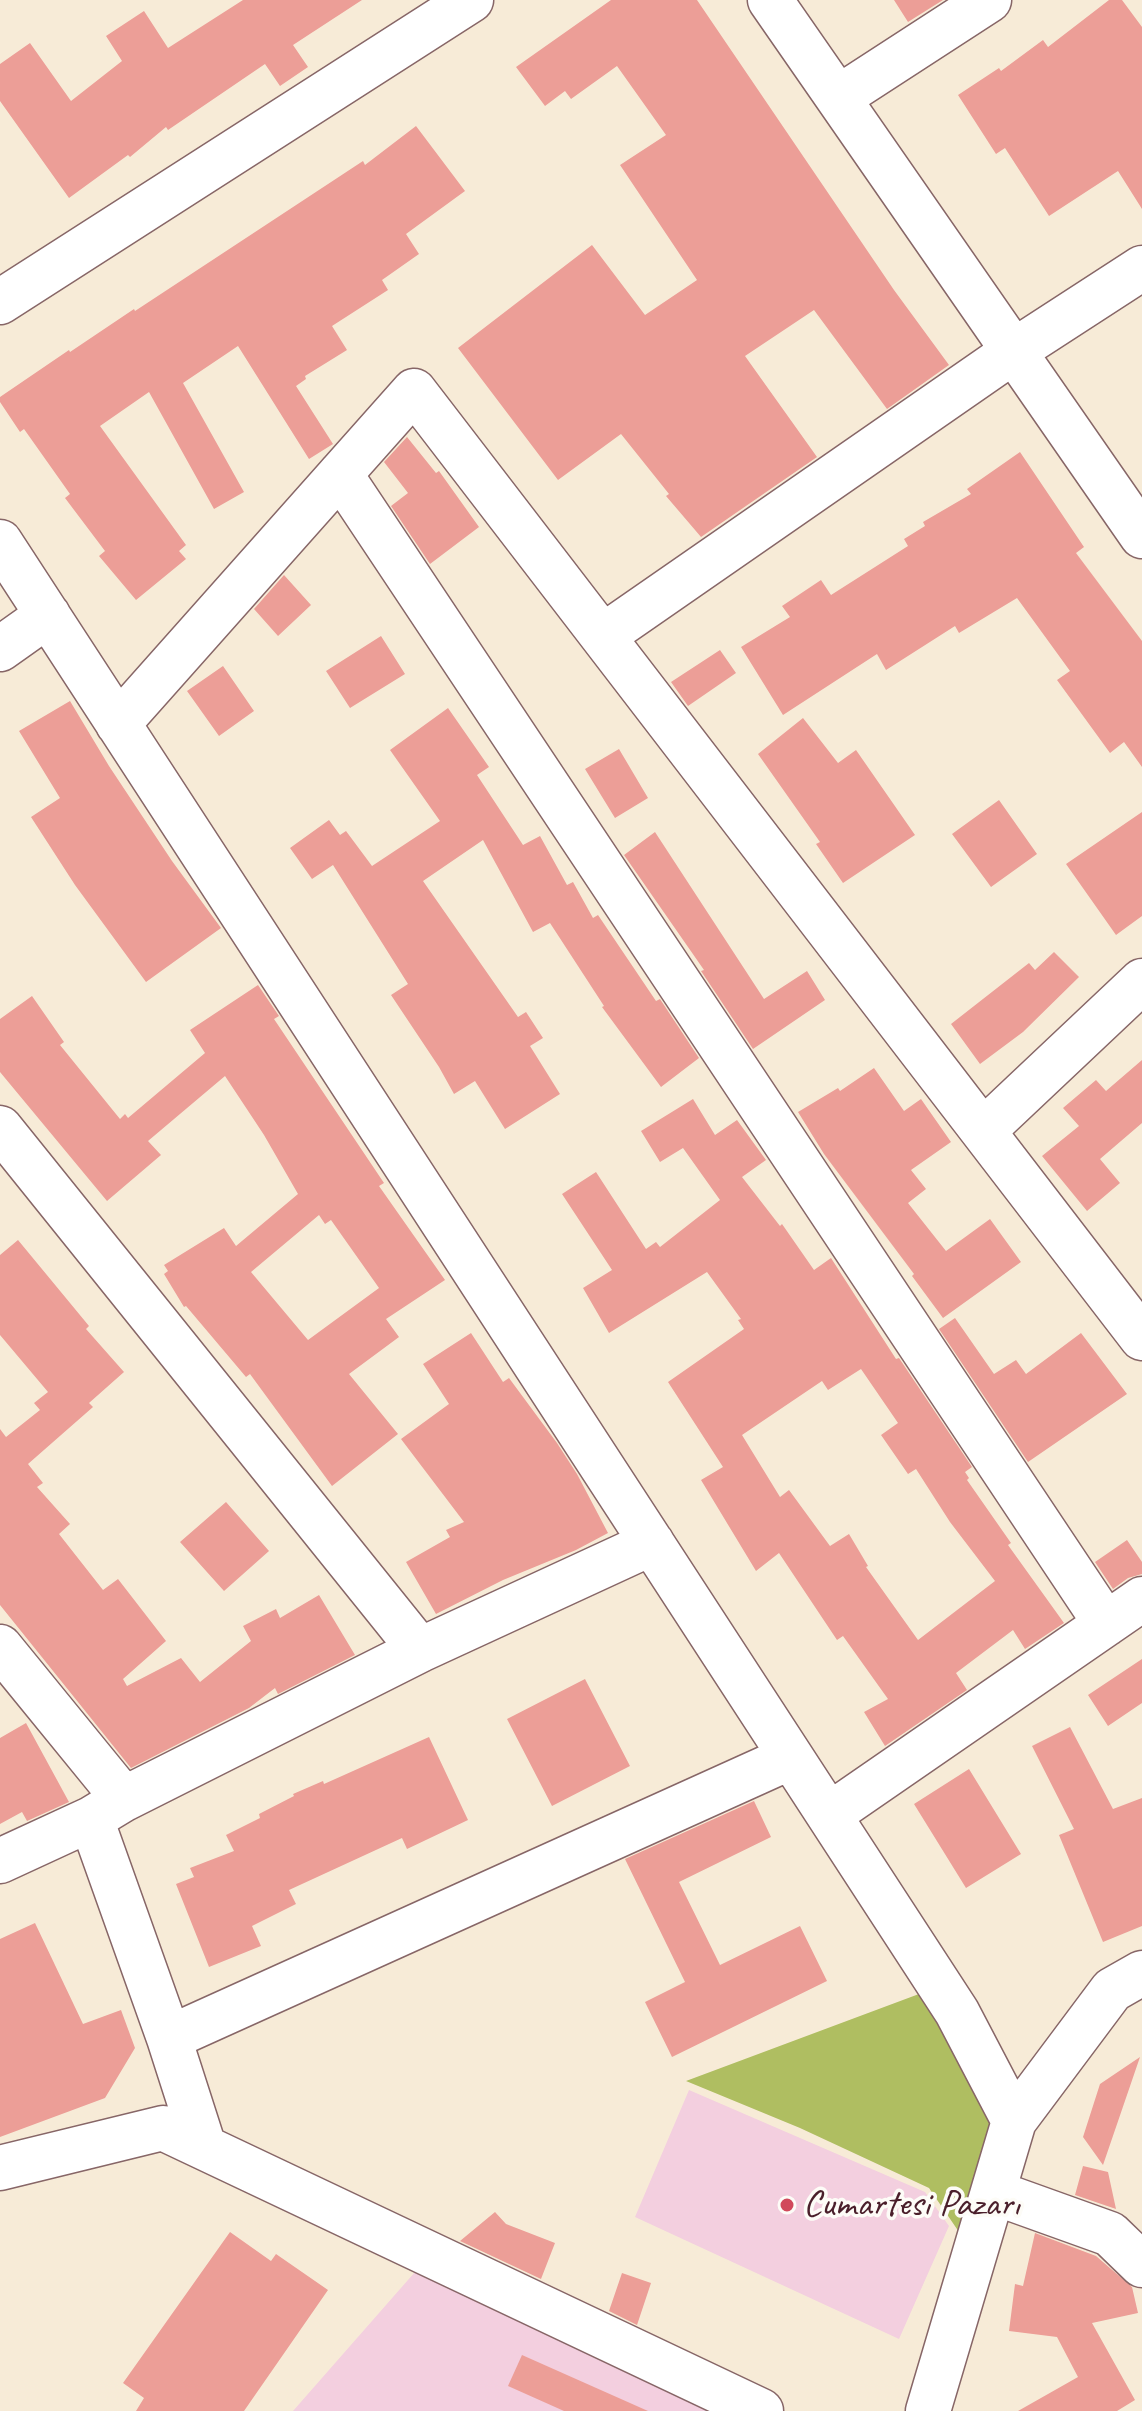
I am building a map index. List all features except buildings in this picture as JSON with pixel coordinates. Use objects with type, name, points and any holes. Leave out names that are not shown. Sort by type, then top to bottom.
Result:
[{"type":"street","points":[[0,302],[471,0]]},
{"type":"street","points":[[770,0],[1142,536]]},
{"type":"street","points":[[838,98],[989,0]]},
{"type":"street","points":[[603,636],[1014,351],[1142,268]]},
{"type":"street","points":[[118,724],[414,391],[1142,1338]]},
{"type":"street","points":[[340,474],[1106,1624]]},
{"type":"street","points":[[0,542],[957,2012],[1014,2121]]},
{"type":"street","points":[[0,649],[48,615]]},
{"type":"street","points":[[983,1131],[1142,981]]},
{"type":"street","points":[[0,1128],[420,1650]]},
{"type":"street","points":[[0,1861],[420,1650],[652,1543]]},
{"type":"street","points":[[829,1815],[1142,1599]]},
{"type":"street","points":[[0,1647],[107,1809],[169,2038],[204,2147]]},
{"type":"street","points":[[169,2038],[791,1757]]},
{"type":"street","points":[[928,2411],[1014,2121],[1112,1990],[1142,1973]]},
{"type":"street","points":[[0,2168],[163,2128],[761,2411]]},
{"type":"street","points":[[993,2192],[1110,2234],[1142,2265]]},
{"type":"shaded area","name":"Cumartesi Pazarı","points":[[689,2090],[925,2192],[949,2226],[899,2339],[635,2217]]},
{"type":"shaded area","points":[[422,2264],[737,2411],[293,2411]]},
{"type":"green space","points":[[927,1991],[1006,2125],[959,2232],[929,2188],[800,2128],[686,2081]]},
{"type":"place","name":"Cumartesi Pazarı","points":[[787,2205]]}]
